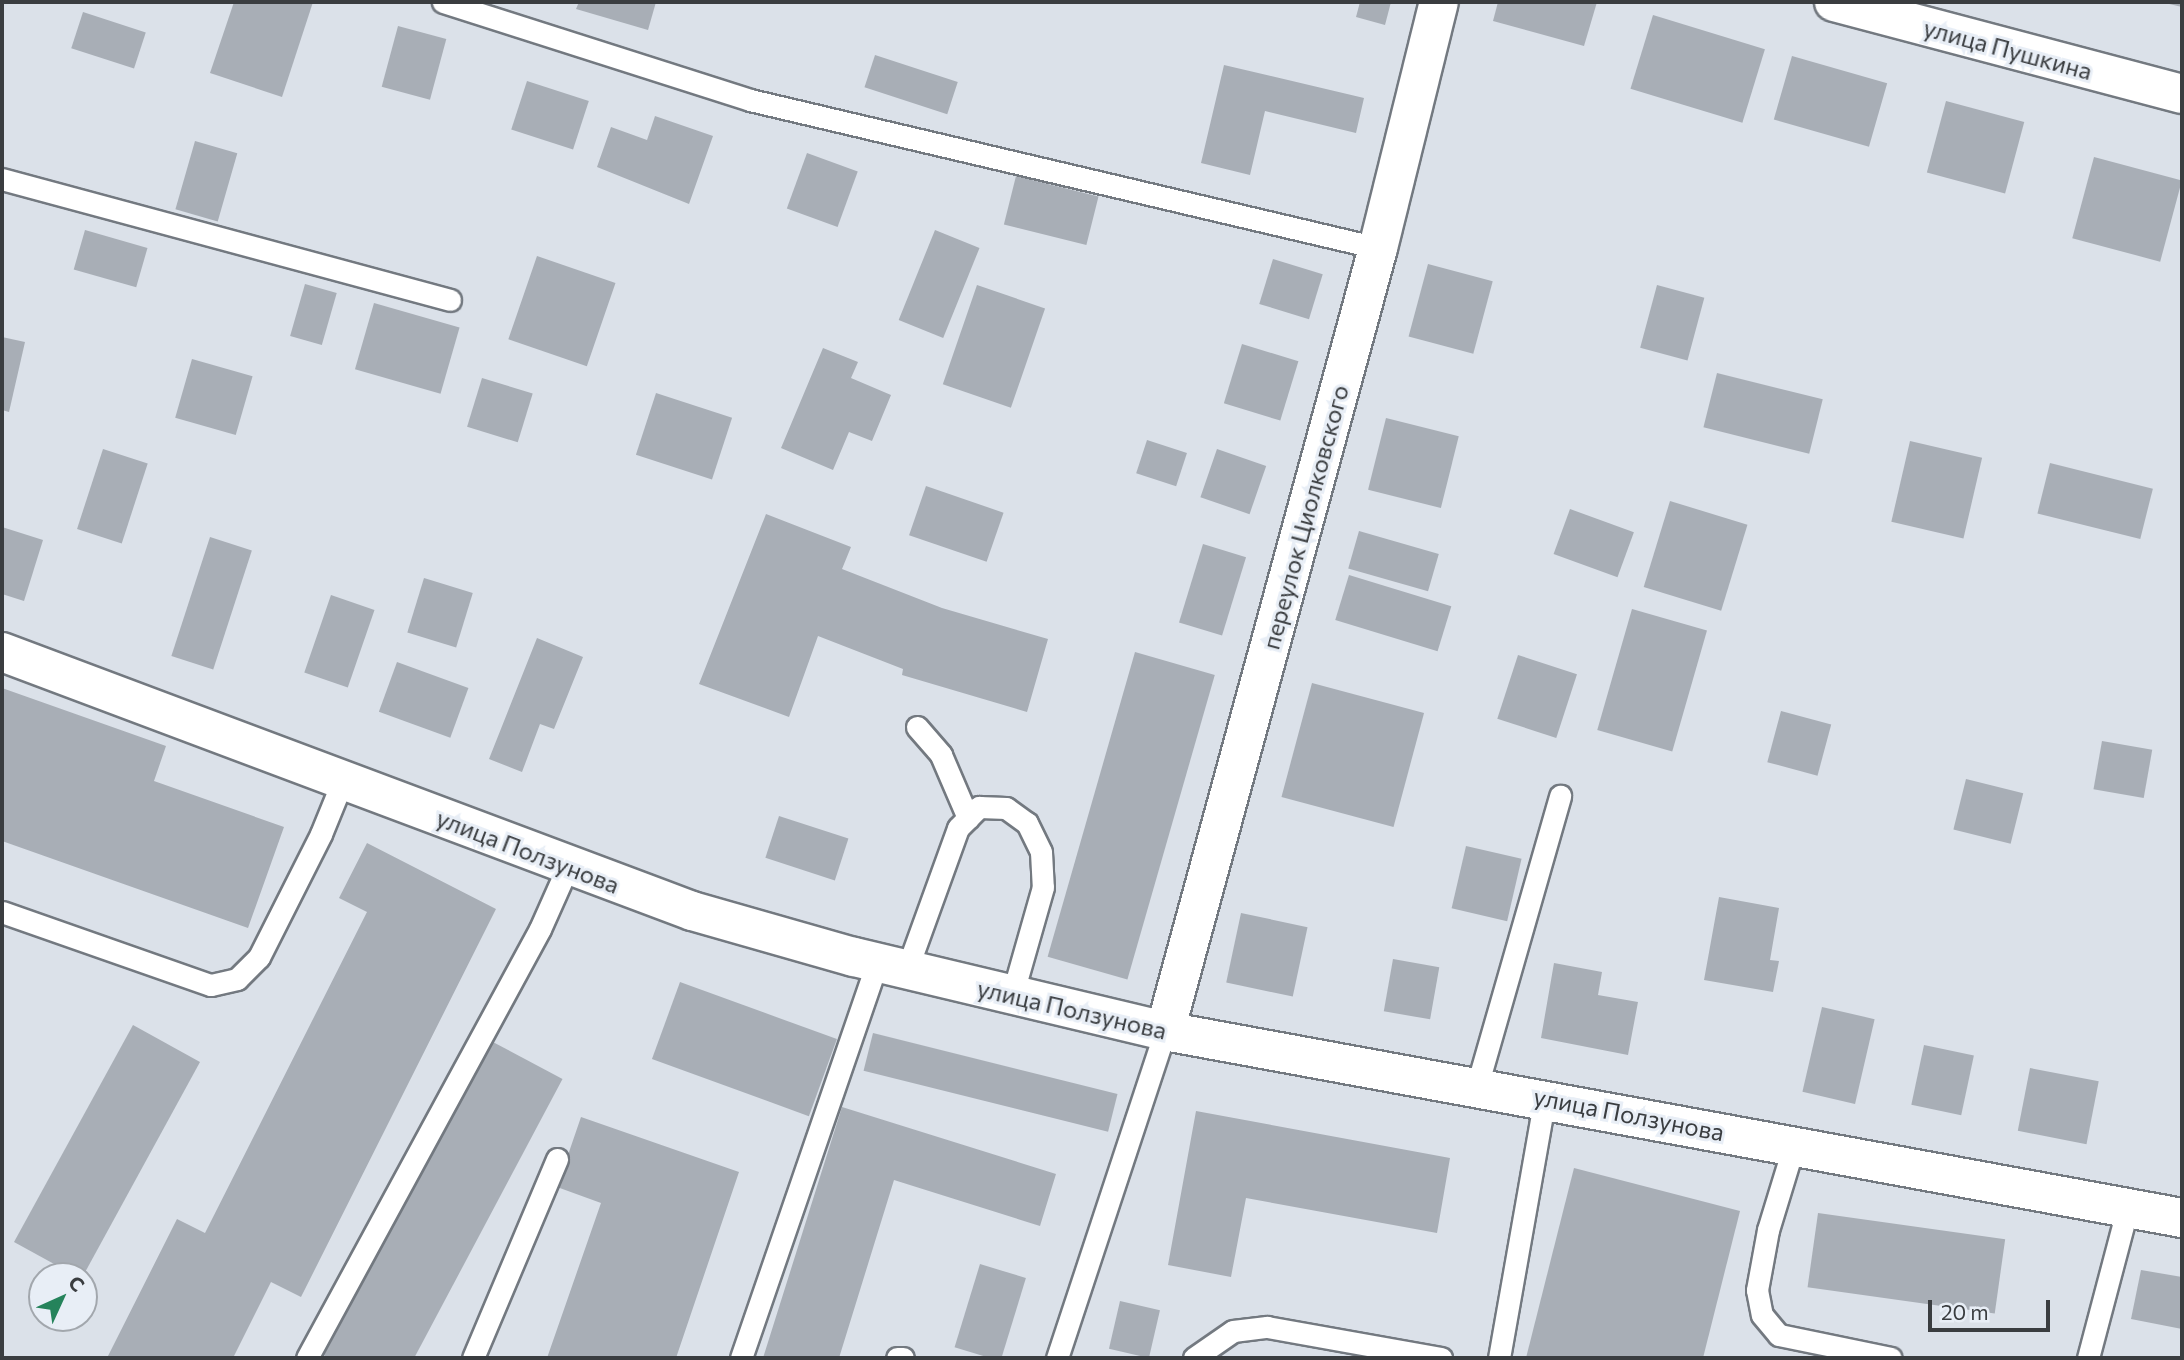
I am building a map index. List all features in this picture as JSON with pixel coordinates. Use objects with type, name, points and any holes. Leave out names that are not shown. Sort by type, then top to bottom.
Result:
[{"type":"street","name":"переулок Циолковского","points":[[1166,1031],[1378,248],[1439,2]]},
{"type":"street","name":"улица Пушкина","points":[[1834,2],[2182,94]]},
{"type":"street","name":"улица Ползунова","points":[[2,652],[692,911],[892,966],[1166,1031],[1545,1098],[2182,1217]]},
{"type":"lane","points":[[443,2],[750,100],[1378,248]]},
{"type":"lane","points":[[2,179],[450,300]]},
{"type":"lane","points":[[917,727],[941,755],[968,818]]},
{"type":"lane","points":[[2,912],[211,985],[237,979],[259,957],[321,834],[343,780]]},
{"type":"lane","points":[[1477,1086],[1560,796]]},
{"type":"lane","points":[[741,1358],[892,966],[958,828],[979,807],[1006,808],[1027,823],[1041,852],[1042,887],[1012,996]]},
{"type":"lane","points":[[307,1358],[540,929],[568,866]]},
{"type":"lane","points":[[1057,1358],[1166,1031]]},
{"type":"lane","points":[[1499,1358],[1545,1098]]},
{"type":"lane","points":[[1794,1145],[1768,1230],[1757,1290],[1762,1315],[1779,1335],[1891,1358]]},
{"type":"lane","points":[[473,1358],[557,1159]]},
{"type":"lane","points":[[2088,1358],[2128,1208]]},
{"type":"lane","points":[[1194,1358],[1233,1331],[1267,1327],[1441,1358]]},
{"type":"lane","points":[[897,1358],[903,1358]]},
{"type":"building","points":[[234,2],[313,2],[282,97],[210,73]]},
{"type":"building","points":[[579,2],[656,2],[648,30],[576,9]]},
{"type":"building","points":[[1360,2],[1391,2],[1385,25],[1356,17]]},
{"type":"building","points":[[1498,2],[1597,2],[1584,46],[1493,21]]},
{"type":"building","points":[[2182,2],[2182,7],[2165,3]]},
{"type":"building","points":[[83,12],[146,32],[134,69],[71,48]]},
{"type":"building","points":[[1653,15],[1765,49],[1742,123],[1630,89]]},
{"type":"building","points":[[398,26],[446,39],[430,100],[382,87]]},
{"type":"building","points":[[875,55],[958,82],[947,114],[864,87]]},
{"type":"building","points":[[1792,56],[1887,83],[1869,147],[1774,119]]},
{"type":"building","points":[[1224,65],[1364,98],[1356,133],[1265,111],[1250,175],[1201,163]]},
{"type":"building","points":[[527,81],[589,101],[573,150],[511,130]]},
{"type":"building","points":[[1946,101],[2024,122],[2005,193],[1927,172]]},
{"type":"building","points":[[655,116],[713,136],[689,204],[597,167],[611,127],[647,140]]},
{"type":"building","points":[[195,141],[237,153],[218,221],[175,209]]},
{"type":"building","points":[[807,153],[858,171],[838,227],[787,208]]},
{"type":"building","points":[[2094,157],[2182,181],[2160,262],[2072,238]]},
{"type":"building","points":[[1016,176],[1098,197],[1086,245],[1004,225]]},
{"type":"building","points":[[85,230],[147,248],[136,287],[74,269]]},
{"type":"building","points":[[935,230],[980,248],[943,338],[899,320]]},
{"type":"building","points":[[537,256],[615,283],[587,366],[508,339]]},
{"type":"building","points":[[1273,259],[1323,274],[1309,319],[1259,304]]},
{"type":"building","points":[[1428,264],[1493,281],[1473,354],[1409,336]]},
{"type":"building","points":[[305,284],[337,293],[322,345],[290,336]]},
{"type":"building","points":[[977,285],[1045,308],[1011,408],[943,384]]},
{"type":"building","points":[[1657,285],[1704,298],[1688,360],[1640,348]]},
{"type":"building","points":[[374,303],[460,328],[441,394],[355,369]]},
{"type":"building","points":[[2,337],[25,342],[9,412],[2,410]]},
{"type":"building","points":[[1242,344],[1298,361],[1280,421],[1224,403]]},
{"type":"building","points":[[823,348],[858,362],[851,378],[891,395],[872,441],[849,432],[833,470],[781,448]]},
{"type":"building","points":[[192,359],[253,376],[236,435],[175,418]]},
{"type":"building","points":[[1717,373],[1823,399],[1809,454],[1703,427]]},
{"type":"building","points":[[482,378],[533,393],[518,442],[467,427]]},
{"type":"building","points":[[656,393],[732,418],[712,480],[636,455]]},
{"type":"building","points":[[1386,418],[1459,436],[1441,508],[1368,490]]},
{"type":"building","points":[[1147,440],[1187,453],[1176,486],[1136,473]]},
{"type":"building","points":[[1910,441],[1982,458],[1963,539],[1891,522]]},
{"type":"building","points":[[103,449],[148,464],[122,543],[77,529]]},
{"type":"building","points":[[1217,449],[1266,466],[1250,514],[1200,497]]},
{"type":"building","points":[[2050,463],[2153,489],[2140,539],[2037,513]]},
{"type":"building","points":[[926,486],[1004,513],[987,562],[909,535]]},
{"type":"building","points":[[1670,501],[1747,525],[1721,611],[1644,587]]},
{"type":"building","points":[[1570,509],[1634,532],[1617,577],[1554,554]]},
{"type":"building","points":[[766,514],[851,547],[842,569],[942,608],[1048,639],[1027,712],[902,675],[903,669],[818,636],[789,717],[699,684]]},
{"type":"building","points":[[2,527],[43,540],[24,601],[2,594]]},
{"type":"building","points":[[1359,531],[1439,554],[1428,591],[1348,568]]},
{"type":"building","points":[[210,537],[252,551],[213,669],[171,656]]},
{"type":"building","points":[[1203,544],[1246,557],[1222,636],[1179,622]]},
{"type":"building","points":[[1349,575],[1451,606],[1438,651],[1335,620]]},
{"type":"building","points":[[424,578],[473,593],[456,647],[407,633]]},
{"type":"building","points":[[331,595],[374,610],[348,688],[304,673]]},
{"type":"building","points":[[1632,609],[1707,630],[1672,752],[1597,730]]},
{"type":"building","points":[[537,638],[583,657],[554,729],[540,724],[522,772],[489,759]]},
{"type":"building","points":[[1135,652],[1215,675],[1127,980],[1048,957]]},
{"type":"building","points":[[1518,655],[1577,674],[1556,738],[1497,719]]},
{"type":"building","points":[[397,662],[468,688],[450,738],[379,712]]},
{"type":"building","points":[[1312,683],[1424,713],[1394,827],[1281,797]]},
{"type":"building","points":[[2,688],[166,746],[154,781],[284,827],[248,928],[2,841]]},
{"type":"building","points":[[1781,711],[1831,724],[1818,776],[1767,762]]},
{"type":"building","points":[[2102,741],[2152,750],[2144,798],[2093,789]]},
{"type":"building","points":[[1966,779],[2023,793],[2011,844],[1953,829]]},
{"type":"building","points":[[779,816],[848,839],[835,880],[765,858]]},
{"type":"building","points":[[367,843],[496,909],[301,1297],[271,1282],[233,1358],[107,1358],[177,1219],[205,1233],[367,912],[339,898]]},
{"type":"building","points":[[1466,846],[1522,859],[1507,921],[1452,908]]},
{"type":"building","points":[[1719,897],[1779,908],[1770,960],[1779,961],[1773,992],[1704,980]]},
{"type":"building","points":[[1241,913],[1308,927],[1293,997],[1226,982]]},
{"type":"building","points":[[1393,959],[1439,967],[1430,1019],[1384,1011]]},
{"type":"building","points":[[1554,963],[1602,972],[1598,995],[1638,1002],[1628,1055],[1541,1038]]},
{"type":"building","points":[[680,982],[837,1039],[809,1116],[652,1059]]},
{"type":"building","points":[[1822,1007],[1875,1019],[1855,1104],[1802,1092]]},
{"type":"building","points":[[133,1025],[200,1062],[91,1262],[50,1262],[14,1242]]},
{"type":"building","points":[[873,1033],[1118,1094],[1108,1132],[864,1071]]},
{"type":"building","points":[[491,1041],[563,1079],[414,1358],[329,1358],[324,1355]]},
{"type":"building","points":[[1924,1045],[1974,1056],[1961,1115],[1911,1105]]},
{"type":"building","points":[[2030,1068],[2099,1081],[2087,1144],[2018,1131]]},
{"type":"building","points":[[842,1107],[1056,1174],[1040,1226],[894,1180],[839,1358],[763,1358]]},
{"type":"building","points":[[1196,1111],[1450,1158],[1437,1233],[1246,1198],[1231,1277],[1168,1265]]},
{"type":"building","points":[[581,1117],[739,1172],[676,1358],[547,1358],[601,1203],[557,1187]]},
{"type":"building","points":[[1574,1168],[1740,1211],[1703,1358],[1526,1358]]},
{"type":"building","points":[[1818,1213],[2005,1239],[1995,1314],[1808,1287]]},
{"type":"building","points":[[980,1264],[1026,1278],[1001,1358],[990,1358],[955,1347]]},
{"type":"building","points":[[2141,1270],[2182,1277],[2182,1329],[2131,1319]]},
{"type":"building","points":[[1120,1301],[1160,1310],[1149,1358],[1109,1349]]}]
